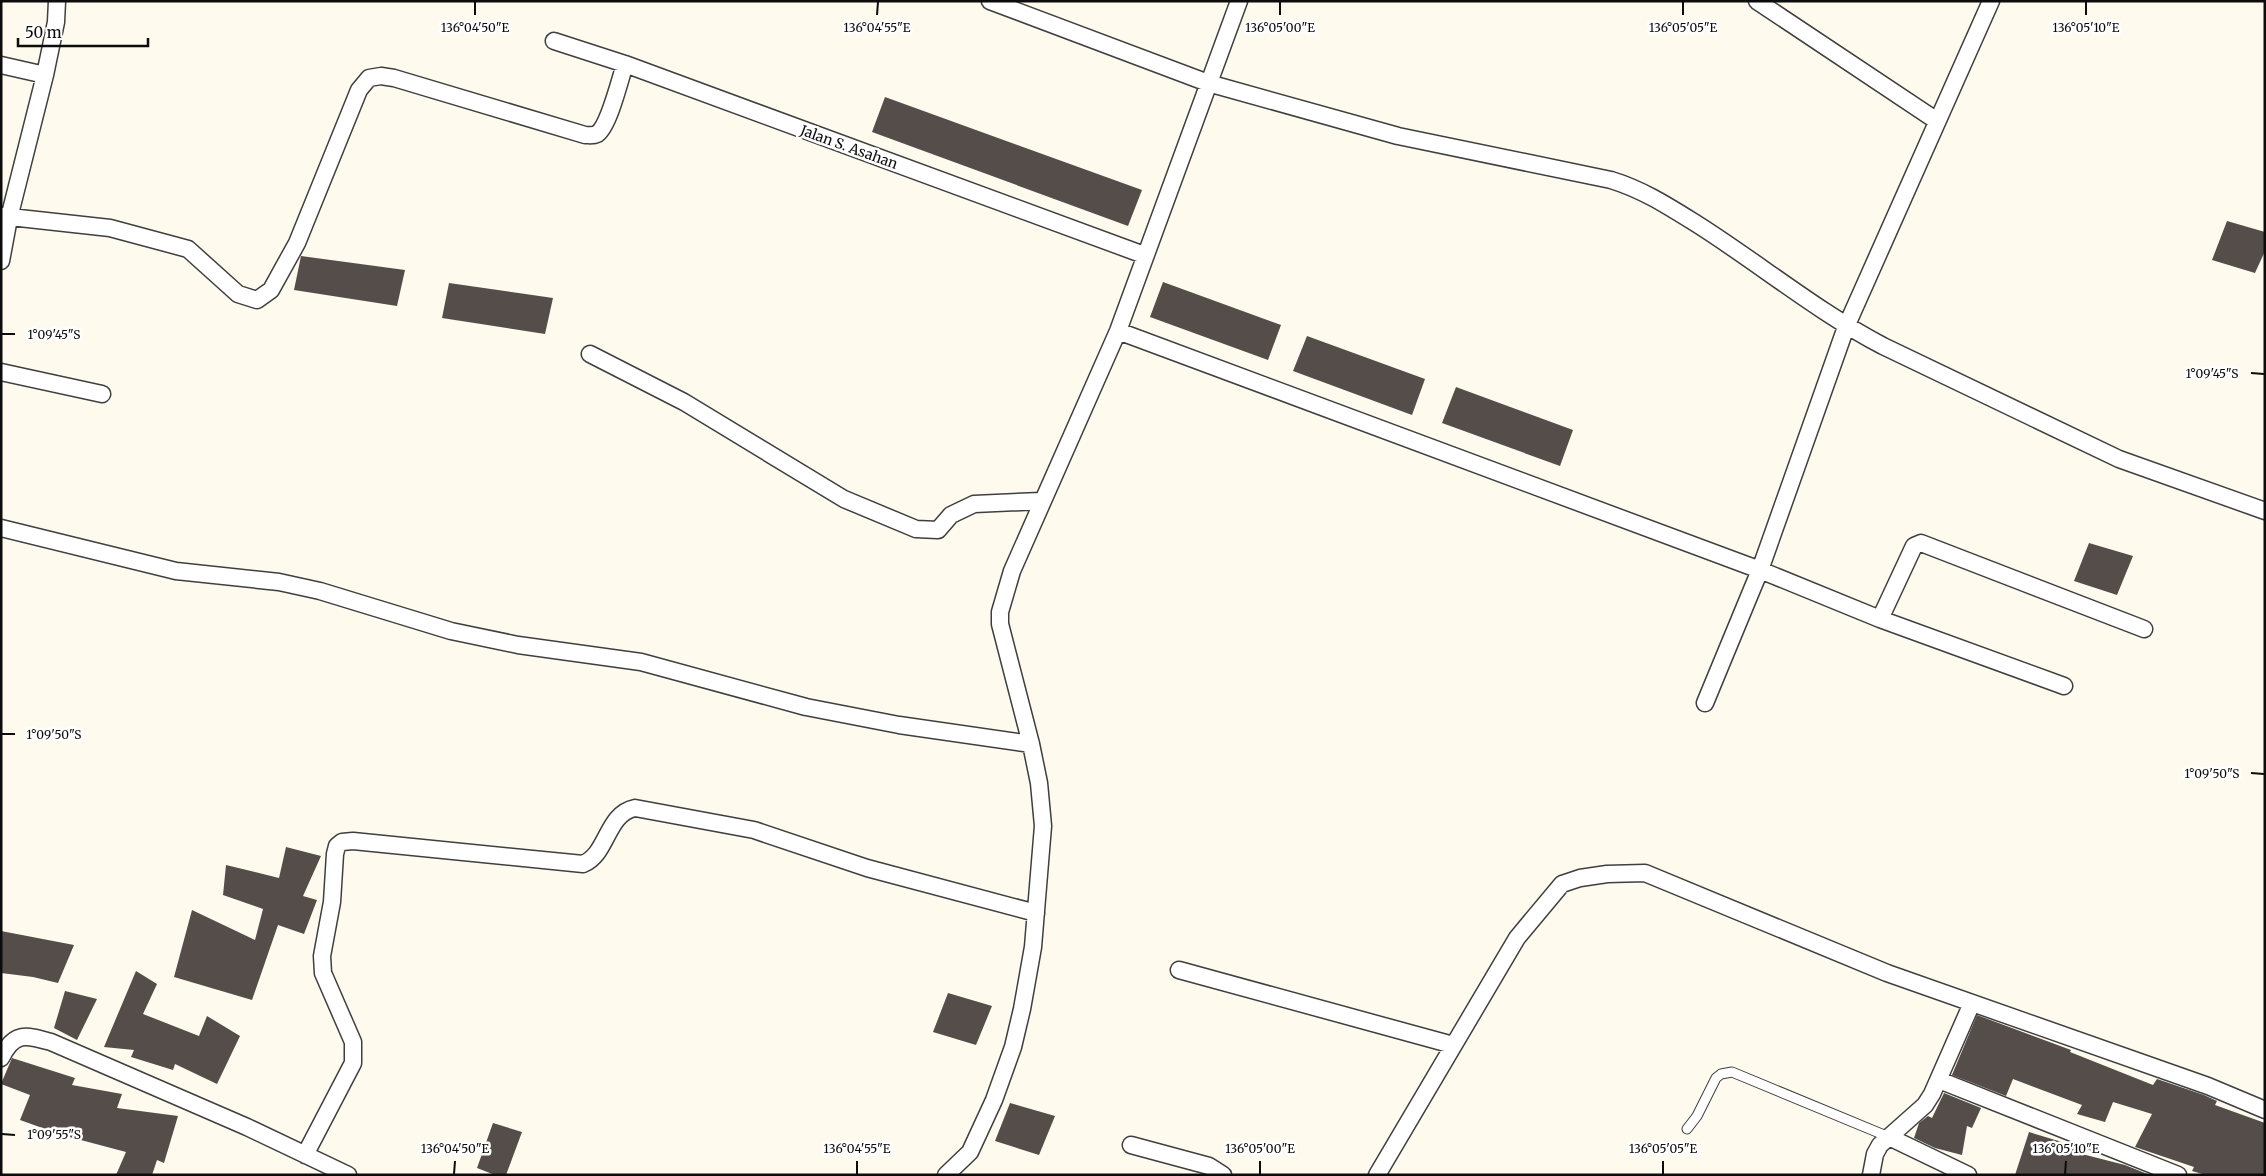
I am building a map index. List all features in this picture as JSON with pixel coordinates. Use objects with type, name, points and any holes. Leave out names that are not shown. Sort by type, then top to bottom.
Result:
[{"type":"street","points":[[1,261],[5,217],[45,75],[56,22],[57,1]]},
{"type":"street","points":[[990,1],[1208,83],[1398,136],[1611,180],[1634,187],[1745,255],[1846,327],[1942,376],[2119,460],[2265,511]]},
{"type":"street","points":[[946,1175],[970,1152],[994,1100],[1013,1047],[1022,1009],[1036,913],[1043,826],[1039,783],[1031,744],[1000,624],[1000,612],[1012,571],[1041,501],[1118,331],[1239,1]]},
{"type":"street","points":[[1757,1],[1937,122]]},
{"type":"street","points":[[1705,703],[1760,570],[1846,327],[1991,1]]},
{"type":"street","name":"Jalan S. Asahan","points":[[554,41],[625,64],[1144,256]]},
{"type":"street","points":[[5,217],[110,228],[188,249],[238,294],[257,300],[271,290],[297,243],[359,90],[369,78],[381,76],[394,78],[533,120],[593,135],[598,133],[605,122],[625,64]]},
{"type":"street","points":[[1,65],[45,75]]},
{"type":"street","points":[[1118,331],[1760,570],[1880,620],[2064,686]]},
{"type":"street","points":[[590,354],[684,402],[844,499],[916,529],[938,530],[951,515],[974,504],[1041,501]]},
{"type":"street","points":[[1,372],[102,394]]},
{"type":"street","points":[[1,528],[176,571],[279,582],[320,590],[451,631],[518,645],[642,662],[806,707],[899,725],[1031,744]]},
{"type":"street","points":[[1880,620],[1914,546],[1922,543],[2144,629]]},
{"type":"street","points":[[305,1155],[354,1063],[353,1042],[322,967],[332,902],[335,854],[337,846],[342,842],[353,841],[583,864],[594,856],[619,815],[634,808],[754,830],[867,868],[1036,913]]},
{"type":"street","points":[[1378,1175],[1517,938],[1562,884],[1580,878],[1607,874],[1645,873],[1887,973],[2208,1086],[2265,1110]]},
{"type":"street","points":[[1179,970],[1453,1045]]},
{"type":"street","points":[[1871,1175],[1875,1154],[1880,1145],[1925,1105],[1939,1080],[1972,1003]]},
{"type":"street","points":[[1,1058],[7,1046],[18,1037],[35,1037],[51,1042],[238,1124],[348,1175]]},
{"type":"street","points":[[1939,1080],[2178,1175]]},
{"type":"street","points":[[1889,1136],[1968,1175]]},
{"type":"street","points":[[1131,1145],[1209,1166],[1223,1175]]},
{"type":"lane","points":[[1687,1129],[1697,1116],[1716,1078],[1720,1074],[1732,1072],[1889,1136]]},
{"type":"building","points":[[885,97],[1142,190],[1128,226],[872,132]]},
{"type":"building","points":[[2227,221],[2265,232],[2265,251],[2255,273],[2212,260]]},
{"type":"building","points":[[301,256],[405,270],[397,306],[294,290]]},
{"type":"building","points":[[1163,282],[1281,325],[1268,360],[1150,317]]},
{"type":"building","points":[[449,283],[553,298],[545,334],[442,318]]},
{"type":"building","points":[[1307,336],[1425,379],[1412,415],[1293,371]]},
{"type":"building","points":[[1456,387],[1573,430],[1560,466],[1442,423]]},
{"type":"building","points":[[2089,543],[2133,556],[2117,595],[2074,581]]},
{"type":"building","points":[[286,847],[321,856],[303,896],[317,900],[304,934],[278,925],[252,1000],[174,977],[192,910],[255,940],[263,909],[223,895],[226,865],[279,878]]},
{"type":"building","points":[[1,931],[74,945],[58,983],[33,977],[1,973]]},
{"type":"building","points":[[136,971],[157,984],[143,1014],[199,1036],[207,1016],[240,1036],[217,1084],[175,1064],[173,1070],[131,1057],[134,1050],[104,1047]]},
{"type":"building","points":[[65,991],[97,999],[77,1040],[54,1028]]},
{"type":"building","points":[[948,993],[992,1006],[976,1045],[933,1032]]},
{"type":"building","points":[[1977,1015],[2071,1050],[2070,1052],[2153,1085],[2157,1079],[2204,1095],[2217,1101],[2215,1105],[2265,1123],[2265,1175],[2206,1175],[2192,1171],[2194,1167],[2135,1147],[2152,1114],[2113,1102],[2105,1122],[2077,1114],[2082,1105],[2013,1079],[2006,1096],[1952,1075]]},
{"type":"building","points":[[12,1058],[75,1078],[72,1085],[122,1094],[117,1108],[178,1116],[164,1163],[157,1160],[152,1175],[116,1175],[126,1152],[62,1135],[20,1120],[30,1095],[1,1084]]},
{"type":"building","points":[[1944,1093],[1981,1108],[1972,1128],[1967,1126],[1962,1155],[1935,1148],[1914,1138],[1919,1123],[1928,1116],[1932,1118]]},
{"type":"building","points":[[1010,1103],[1055,1116],[1039,1155],[995,1141]]},
{"type":"building","points":[[493,1123],[522,1132],[506,1175],[495,1175],[477,1168]]},
{"type":"building","points":[[2029,1132],[2085,1149],[2082,1154],[2125,1165],[2150,1175],[2015,1175]]}]
